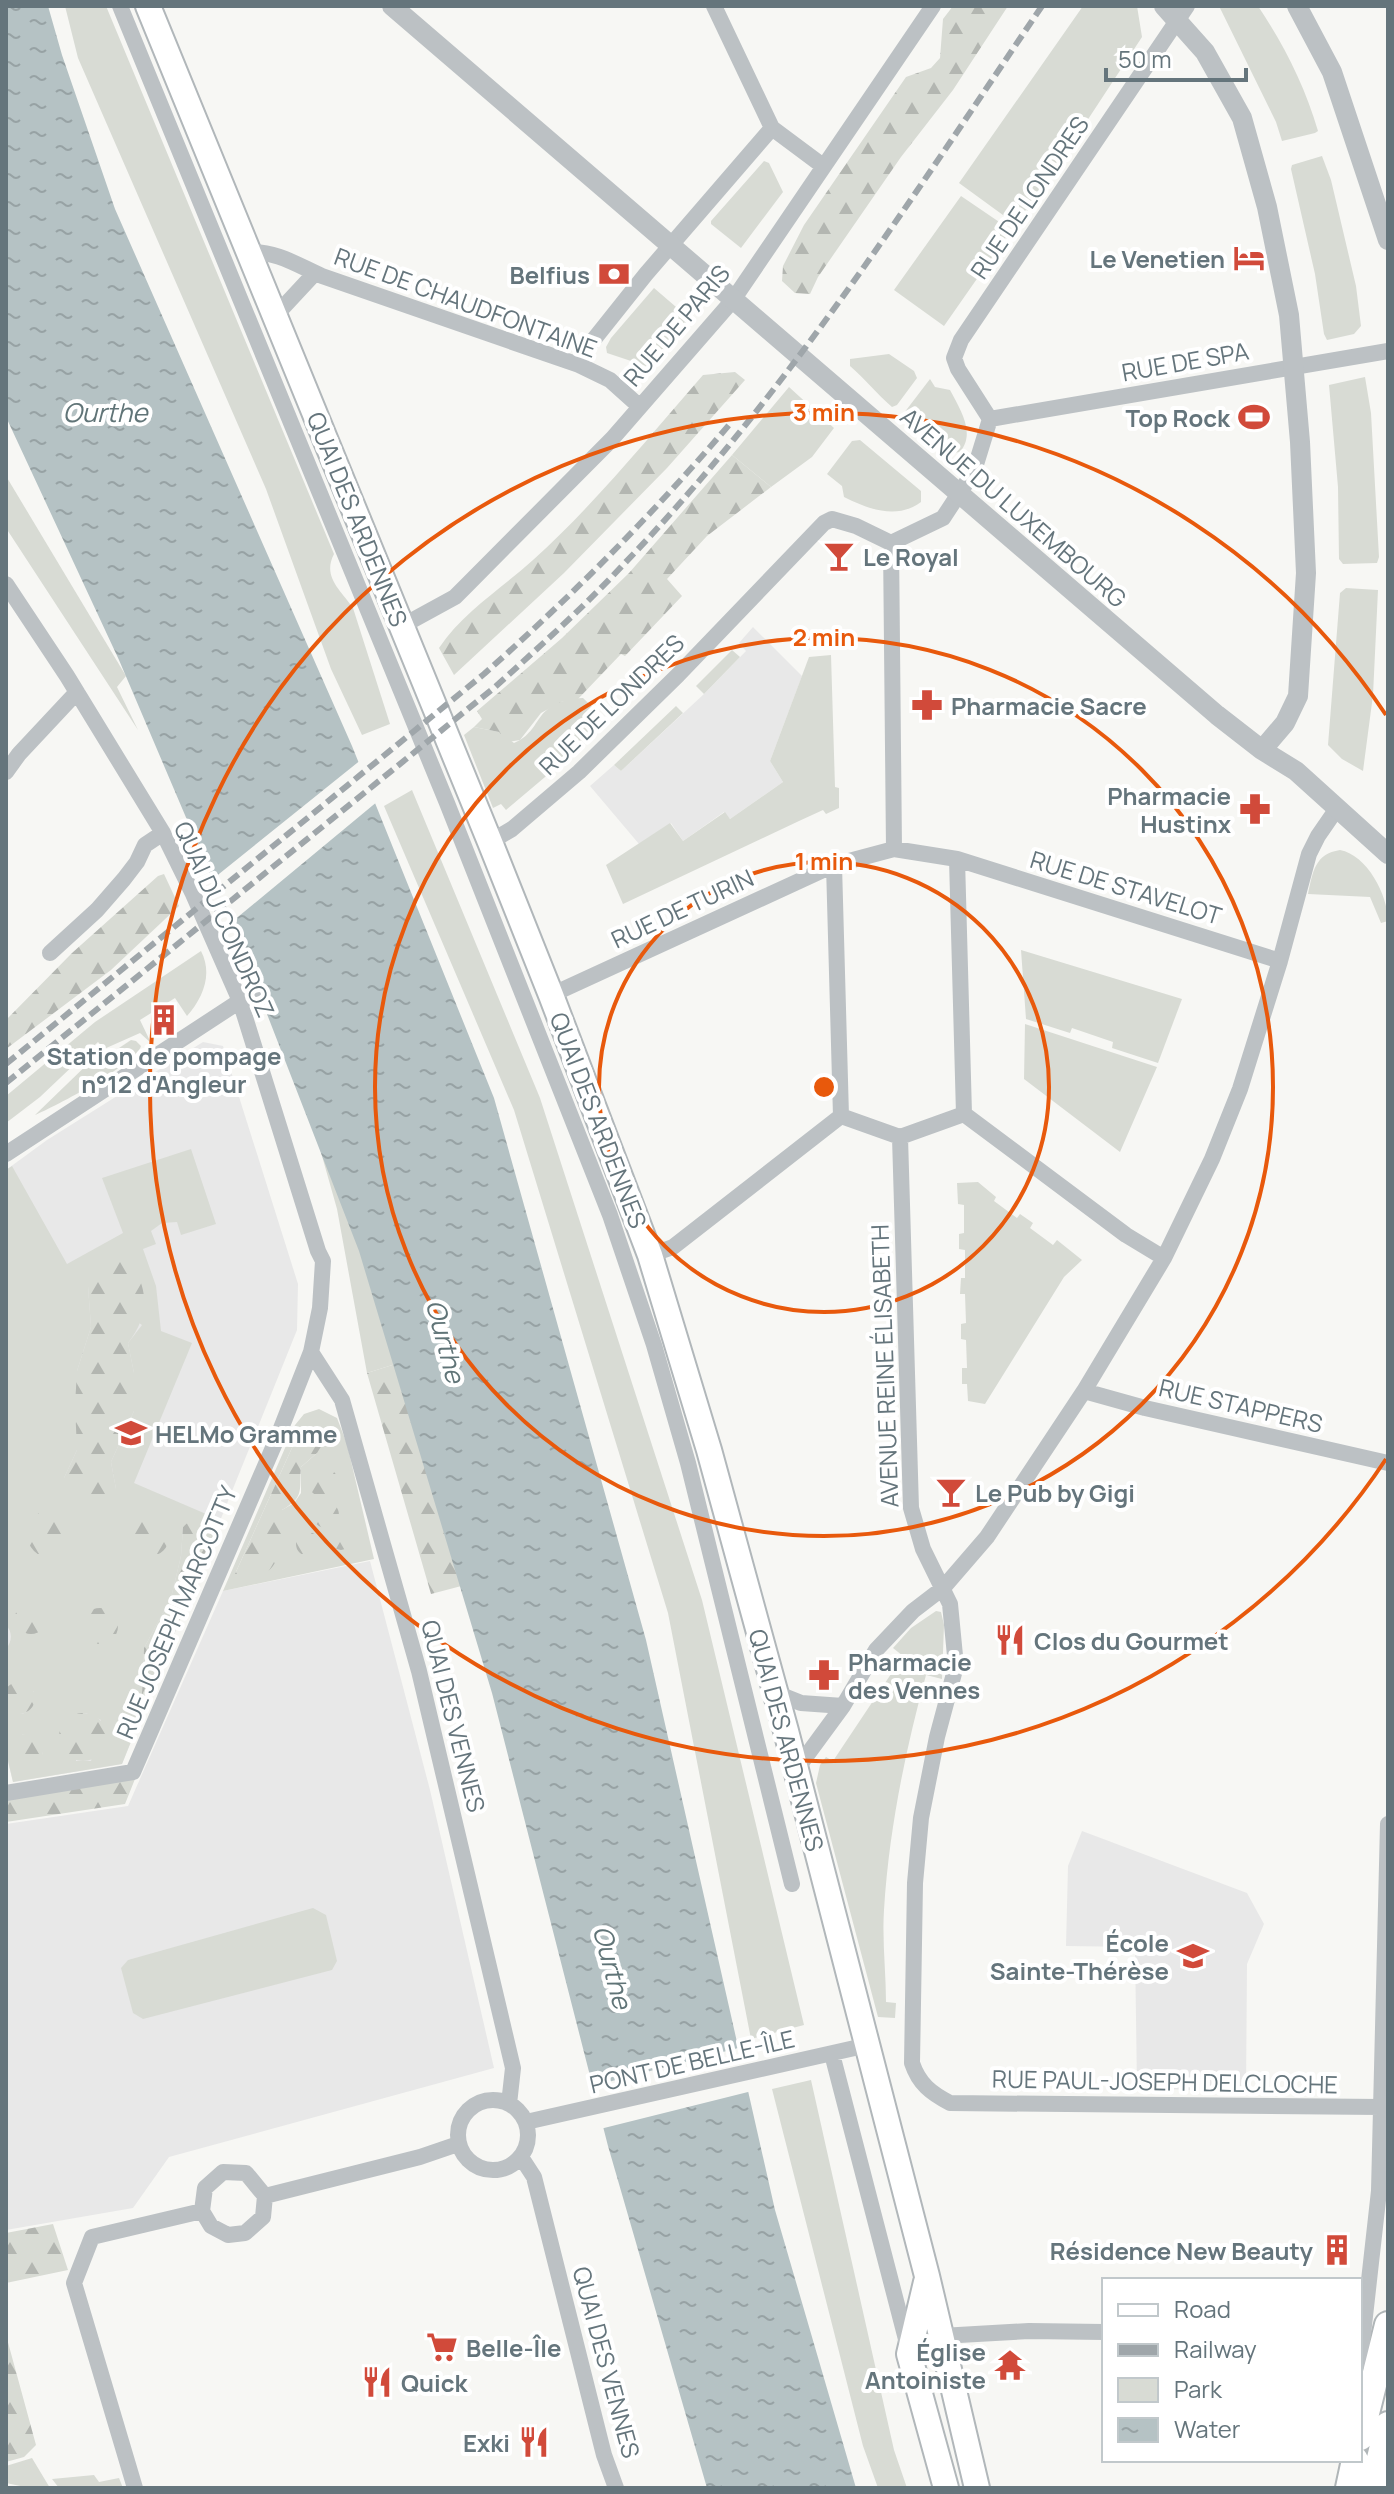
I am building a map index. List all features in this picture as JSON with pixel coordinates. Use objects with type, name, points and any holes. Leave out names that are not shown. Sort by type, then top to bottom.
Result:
[{"type":"main road","name":"QUAI DES ARDENNES","points":[[148,6],[490,842],[650,1255],[709,1450],[776,1693],[927,2276],[977,2488]]},
{"type":"main road","name":"QUAI DES ARDENNES","points":[[927,2276],[909,2354],[946,2488]]},
{"type":"main road","points":[[1362,2425],[1388,2325]]},
{"type":"main road","points":[[1373,2488],[1388,2425]]},
{"type":"main road","points":[[1349,2488],[1355,2462]]},
{"type":"street","name":"QUAI DES ARDENNES","points":[[120,6],[447,803],[610,1215],[654,1345],[688,1463],[792,1884]]},
{"type":"street","name":"AVENUE DU LUXEMBOURG","points":[[392,6],[1217,715],[1262,750],[1296,771],[1388,854]]},
{"type":"street","points":[[714,6],[772,128],[823,166]]},
{"type":"street","name":"RUE DE PARIS","points":[[402,626],[455,597],[612,439],[733,300],[933,6]]},
{"type":"street","points":[[1297,6],[1332,72],[1381,205],[1388,240]]},
{"type":"street","points":[[1177,10],[1242,118],[1267,207],[1289,315],[1306,573],[1298,696],[1285,723],[1262,750]]},
{"type":"street","name":"RUE DE LONDRES","points":[[990,419],[958,369],[954,358],[961,340],[1177,10]]},
{"type":"street","points":[[579,365],[587,348],[669,246],[772,128]]},
{"type":"street","name":"RUE DE CHAUDFONTAINE","points":[[248,252],[284,257],[315,273],[579,365],[610,380],[639,406]]},
{"type":"street","name":"RUE DE CHAUDFONTAINE","points":[[275,316],[315,273]]},
{"type":"street","name":"RUE DE SPA","points":[[990,419],[1388,351]]},
{"type":"street","points":[[894,849],[891,543],[943,518],[974,471],[990,419]]},
{"type":"street","name":"RUE DE LONDRES","points":[[490,842],[512,829],[579,772],[678,675],[824,523],[832,519],[856,526],[891,543]]},
{"type":"street","name":"QUAI DU CONDROZ","points":[[8,590],[77,692],[163,833],[248,998],[323,1261],[320,1308],[311,1352]]},
{"type":"street","points":[[6,772],[77,692]]},
{"type":"street","points":[[796,1770],[843,1706],[876,1650],[943,1588],[987,1537],[1084,1391],[1164,1258],[1212,1159],[1240,1089],[1309,854],[1338,807]]},
{"type":"street","points":[[50,953],[97,910],[137,862],[145,845],[163,833]]},
{"type":"street","points":[[841,1116],[834,865],[894,849],[957,859],[964,1114]]},
{"type":"street","name":"RUE DE STAVELOT","points":[[957,859],[1280,961]]},
{"type":"street","name":"RUE DE TURIN","points":[[551,995],[834,865]]},
{"type":"street","points":[[6,1154],[248,998]]},
{"type":"street","points":[[964,1114],[1126,1235],[1164,1258]]},
{"type":"street","points":[[841,1116],[900,1137],[964,1114]]},
{"type":"street","points":[[650,1255],[673,1247],[841,1116]]},
{"type":"street","name":"AVENUE REINE ÉLISABETH","points":[[900,1137],[911,1508],[923,1549],[950,1604],[956,1666],[937,1737],[921,1818],[915,1883],[912,2063],[916,2075],[930,2093],[950,2103]]},
{"type":"street","name":"RUE JOSEPH MARCOTTY","points":[[6,1791],[133,1772],[311,1352]]},
{"type":"street","name":"QUAI DES VENNES","points":[[311,1352],[342,1400],[419,1671],[513,2068],[509,2104]]},
{"type":"street","name":"RUE STAPPERS","points":[[1084,1391],[1145,1408],[1388,1463]]},
{"type":"street","points":[[776,1693],[801,1703],[843,1706]]},
{"type":"street","points":[[1362,2344],[1377,2218],[1388,1824]]},
{"type":"street","name":"PONT DE BELLE-ÎLE","points":[[526,2122],[868,2045]]},
{"type":"street","name":"QUAI DES ARDENNES","points":[[832,2054],[909,2354]]},
{"type":"street","points":[[482,2101],[509,2104],[520,2112],[526,2122],[528,2143],[521,2157],[507,2168],[488,2170],[468,2161],[458,2144],[459,2122],[467,2110],[482,2101]]},
{"type":"street","name":"RUE PAUL-JOSEPH DELCLOCHE","points":[[950,2103],[1381,2107]]},
{"type":"street","points":[[265,2196],[420,2157],[458,2144]]},
{"type":"street","name":"QUAI DES VENNES","points":[[521,2157],[534,2177],[604,2455],[616,2488]]},
{"type":"street","points":[[223,2172],[246,2173],[265,2196],[263,2217],[245,2233],[228,2235],[211,2226],[202,2211],[205,2188],[223,2172]]},
{"type":"street","points":[[135,2488],[74,2283],[92,2237],[202,2211]]},
{"type":"street","points":[[941,2336],[1029,2331],[1102,2332]]},
{"type":"shaded area","points":[[753,627],[802,676],[770,761],[783,782],[730,819],[724,812],[683,841],[671,823],[639,844],[590,786],[614,765],[621,771],[704,694],[746,651],[739,643]]},
{"type":"shaded area","name":"HELMo Gramme","points":[[203,1042],[223,1046],[298,1284],[297,1330],[122,1764],[13,1782],[6,1754],[6,1170],[47,1140]]},
{"type":"shaded area","points":[[370,1561],[430,1790],[494,2068],[169,2157],[133,2208],[6,2230],[6,1824],[128,1806],[223,1591]]},
{"type":"shaded area","name":"École Sainte-Thérèse","points":[[1082,1831],[1247,1893],[1264,1924],[1247,1964],[1246,2092],[1137,2088],[1135,1947],[1066,1946],[1068,1866]]},
{"type":"green space","points":[[65,6],[106,6],[334,554],[330,570],[353,608],[390,724],[362,735],[331,669],[266,489],[78,58]]},
{"type":"green space","points":[[953,6],[1008,6],[953,90],[901,157],[818,277],[810,294],[795,293],[782,281],[783,266],[804,225],[906,77],[931,68],[940,58],[943,19]]},
{"type":"green space","points":[[1083,6],[1137,6],[1142,37],[1018,226],[959,183]]},
{"type":"green space","points":[[1219,6],[1258,6],[1293,66],[1318,131],[1282,141],[1276,122]]},
{"type":"green space","points":[[1322,156],[1331,180],[1356,286],[1361,326],[1354,334],[1327,340],[1291,169],[1292,165]]},
{"type":"green space","points":[[764,161],[769,163],[783,192],[741,248],[711,221]]},
{"type":"green space","points":[[961,196],[1011,230],[944,326],[894,290]]},
{"type":"green space","points":[[654,288],[690,319],[652,364],[646,366],[607,353],[606,347],[611,338]]},
{"type":"green space","points":[[889,354],[914,371],[917,378],[897,405],[892,407],[850,366],[850,359]]},
{"type":"green space","points":[[735,372],[745,380],[667,468],[564,573],[454,675],[439,648],[459,623],[533,560],[578,516],[703,375]]},
{"type":"green space","points":[[1365,377],[1371,413],[1379,557],[1377,563],[1343,564],[1339,559],[1338,487],[1329,385]]},
{"type":"green space","points":[[930,379],[935,387],[950,390],[962,413],[967,437],[960,452],[945,454],[904,413]]},
{"type":"green space","points":[[789,387],[834,428],[812,457],[771,487],[732,455]]},
{"type":"green space","points":[[860,440],[921,491],[921,502],[902,510],[882,511],[844,497],[842,486],[827,474],[852,441]]},
{"type":"green space","points":[[732,455],[771,487],[707,536],[667,579],[682,596],[625,656],[621,654],[578,699],[561,702],[541,713],[520,740],[508,742],[499,732],[474,727],[482,719],[477,711],[562,638],[629,573]]},
{"type":"green space","points":[[6,476],[126,676],[117,687],[138,730],[6,528]]},
{"type":"green space","points":[[1346,588],[1378,590],[1373,695],[1363,771],[1342,759],[1328,745],[1340,593]]},
{"type":"green space","points":[[732,650],[740,657],[704,694],[696,686]]},
{"type":"green space","points":[[831,655],[835,787],[839,788],[839,808],[826,814],[823,810],[623,904],[606,865],[670,823],[683,841],[725,812],[730,819],[783,782],[770,761],[809,657]]},
{"type":"green space","points":[[583,698],[609,723],[506,810],[501,804],[493,808],[464,735],[474,727],[499,732],[514,743],[531,731],[546,710],[555,704]]},
{"type":"green space","points":[[676,706],[683,713],[621,771],[614,765]]},
{"type":"green space","points":[[412,790],[540,1098],[702,1600],[804,2025],[751,2039],[668,1613],[514,1110],[384,806]]},
{"type":"green space","points":[[1340,850],[1359,860],[1374,878],[1384,900],[1388,921],[1381,923],[1370,897],[1308,894],[1316,865],[1325,855]]},
{"type":"green space","points":[[164,874],[179,906],[111,970],[6,1049],[6,1020],[72,953]]},
{"type":"green space","points":[[1021,950],[1182,999],[1158,1063],[1112,1048],[1113,1042],[1072,1028],[1070,1033],[1026,1019]]},
{"type":"green space","points":[[201,951],[206,977],[198,1001],[187,1016],[175,998],[140,1020],[151,1043],[140,1033],[104,1049],[98,1042],[40,1097],[6,1123],[6,1096],[95,1022]]},
{"type":"green space","points":[[1025,1024],[1157,1067],[1120,1152],[1024,1079]]},
{"type":"green space","points":[[131,1040],[141,1046],[126,1063],[35,1115],[97,1055],[107,1056]]},
{"type":"green space","points":[[309,1110],[405,1361],[367,1373],[337,1209]]},
{"type":"green space","points":[[191,1149],[216,1224],[181,1235],[177,1222],[162,1223],[151,1231],[156,1244],[143,1249],[156,1286],[161,1331],[192,1343],[134,1483],[220,1520],[122,1764],[13,1782],[6,1752],[6,1708],[22,1714],[27,1712],[34,1703],[34,1692],[24,1683],[6,1687],[6,1649],[11,1637],[6,1625],[6,1170],[12,1166],[67,1264],[123,1233],[102,1178]],"holes":[[[88,1286],[142,1325],[128,1343],[134,1373],[134,1411],[111,1462],[116,1489],[64,1478],[77,1450],[77,1371],[91,1327]],[[214,1525],[207,1548],[142,1693],[144,1648],[171,1598],[181,1556],[183,1527]],[[86,1713],[101,1720],[91,1761],[76,1761],[77,1714]],[[22,1734],[33,1736],[43,1753],[37,1763]]]},
{"type":"green space","points":[[978,1182],[996,1197],[994,1201],[1017,1218],[1020,1214],[1033,1223],[1030,1228],[1053,1245],[1057,1240],[1082,1260],[1064,1277],[985,1404],[968,1401],[967,1384],[962,1384],[962,1368],[967,1368],[966,1340],[961,1339],[961,1324],[966,1323],[965,1294],[960,1294],[961,1278],[965,1278],[965,1250],[959,1249],[959,1234],[964,1233],[964,1205],[958,1204],[957,1183]]},
{"type":"green space","points":[[126,1256],[139,1278],[144,1300],[141,1321],[128,1343],[134,1373],[134,1411],[111,1462],[116,1489],[94,1503],[73,1497],[64,1478],[77,1450],[77,1371],[91,1327],[88,1286],[108,1264]]},
{"type":"green space","points":[[405,1361],[469,1584],[431,1594],[367,1373]]},
{"type":"green space","points":[[319,1409],[337,1418],[347,1444],[374,1559],[223,1591],[295,1425],[304,1414]],"holes":[[[300,1430],[317,1453],[301,1467],[301,1493],[294,1503],[282,1510],[235,1574]]]},
{"type":"green space","points":[[314,1429],[325,1440],[317,1453],[301,1467],[298,1497],[282,1510],[283,1535],[276,1560],[261,1576],[235,1574],[300,1430]]},
{"type":"green space","points":[[323,1467],[334,1471],[338,1482],[334,1493],[323,1497],[312,1493],[308,1482],[312,1471]]},
{"type":"green space","points":[[326,1502],[335,1506],[339,1515],[335,1524],[326,1528],[317,1524],[313,1515],[317,1506]]},
{"type":"green space","points":[[51,1510],[68,1517],[75,1534],[68,1551],[51,1558],[34,1551],[27,1534],[34,1517]]},
{"type":"green space","points":[[196,1515],[214,1525],[207,1548],[142,1695],[144,1648],[171,1598],[181,1556],[183,1527]]},
{"type":"green space","points":[[150,1518],[163,1524],[169,1537],[163,1550],[150,1556],[137,1550],[131,1537],[137,1524]]},
{"type":"green space","points":[[341,1530],[348,1533],[351,1540],[348,1547],[341,1550],[334,1547],[331,1540],[334,1533]]},
{"type":"green space","points":[[308,1532],[316,1536],[320,1544],[316,1552],[308,1556],[300,1552],[296,1544],[300,1536]]},
{"type":"green space","points":[[31,1602],[42,1607],[47,1618],[42,1629],[31,1634],[20,1629],[15,1618],[20,1607]]},
{"type":"green space","points":[[100,1608],[113,1613],[118,1626],[113,1639],[100,1644],[87,1639],[82,1626],[87,1613]]},
{"type":"green space","points":[[936,1611],[941,1612],[944,1625],[942,1679],[926,1675],[899,1791],[886,1880],[883,1933],[886,2002],[896,2003],[895,2018],[878,2017],[816,1783],[820,1765],[826,1757],[833,1761],[903,1656],[893,1648],[911,1628]]},
{"type":"green space","points":[[19,1682],[30,1687],[35,1698],[30,1709],[19,1714],[8,1709],[3,1698],[8,1687]]},
{"type":"green space","points":[[83,1713],[100,1720],[107,1737],[100,1754],[83,1761],[66,1754],[59,1737],[66,1720]]},
{"type":"green space","points":[[26,1734],[38,1739],[43,1751],[38,1763],[26,1768],[14,1763],[9,1751],[14,1739]]},
{"type":"green space","points":[[135,1779],[125,1804],[6,1822],[6,1800]]},
{"type":"green space","points":[[313,1908],[326,1915],[337,1961],[332,1970],[143,2019],[133,2013],[121,1968],[128,1960]]},
{"type":"green space","points":[[811,2080],[894,2450],[907,2488],[878,2488],[863,2446],[772,2089]]},
{"type":"green space","points":[[53,2224],[68,2270],[6,2283],[6,2233]]},
{"type":"green space","points":[[6,2335],[36,2445],[24,2457],[6,2462]]},
{"type":"green space","points":[[32,2458],[50,2488],[6,2483],[6,2466]]},
{"type":"green space","points":[[94,2475],[99,2482],[119,2478],[123,2488],[59,2488],[52,2479]]},
{"type":"water","name":"Ourthe","points":[[6,6],[48,6],[115,209],[352,746],[494,1098],[646,1640],[775,2210],[856,2488],[707,2488],[608,2146],[492,1693],[359,1251],[239,942],[119,660],[6,417]]},
{"type":"pier","points":[[362,759],[378,801],[227,926],[209,882]]},
{"type":"pier","points":[[742,2047],[752,2091],[600,2129],[589,2087]]},
{"type":"railway","points":[[6,1083],[495,687],[607,582],[681,502],[792,366],[894,224],[1042,6]]},
{"type":"railway","points":[[6,1064],[484,674],[611,554],[729,425]]},
{"type":"place","name":"Le Venetien","points":[[1249,258]]},
{"type":"place","name":"Belfius","points":[[614,274]]},
{"type":"place","name":"Top Rock","points":[[1254,417]]},
{"type":"place","name":"Le Royal","points":[[839,556]]},
{"type":"place","name":"Pharmacie Sacre","points":[[927,705]]},
{"type":"place","name":"Pharmacie Hustinx","points":[[1255,809]]},
{"type":"place","name":"Station de pompage n°12 d'Angleur","points":[[164,1020]]},
{"type":"place","name":"HELMo Gramme","points":[[131,1433]]},
{"type":"place","name":"Le Pub by Gigi","points":[[951,1492]]},
{"type":"place","name":"Clos du Gourmet","points":[[1010,1640]]},
{"type":"place","name":"Pharmacie des Vennes","points":[[824,1675]]},
{"type":"place","name":"École Sainte-Thérèse","points":[[1193,1956]]},
{"type":"place","name":"Résidence New Beauty","points":[[1337,2250]]},
{"type":"place","name":"Belle-Île","points":[[442,2347]]},
{"type":"place","name":"Église Antoiniste","points":[[1010,2365]]},
{"type":"place","name":"Quick","points":[[377,2382]]},
{"type":"place","name":"Exki","points":[[534,2442]]}]
